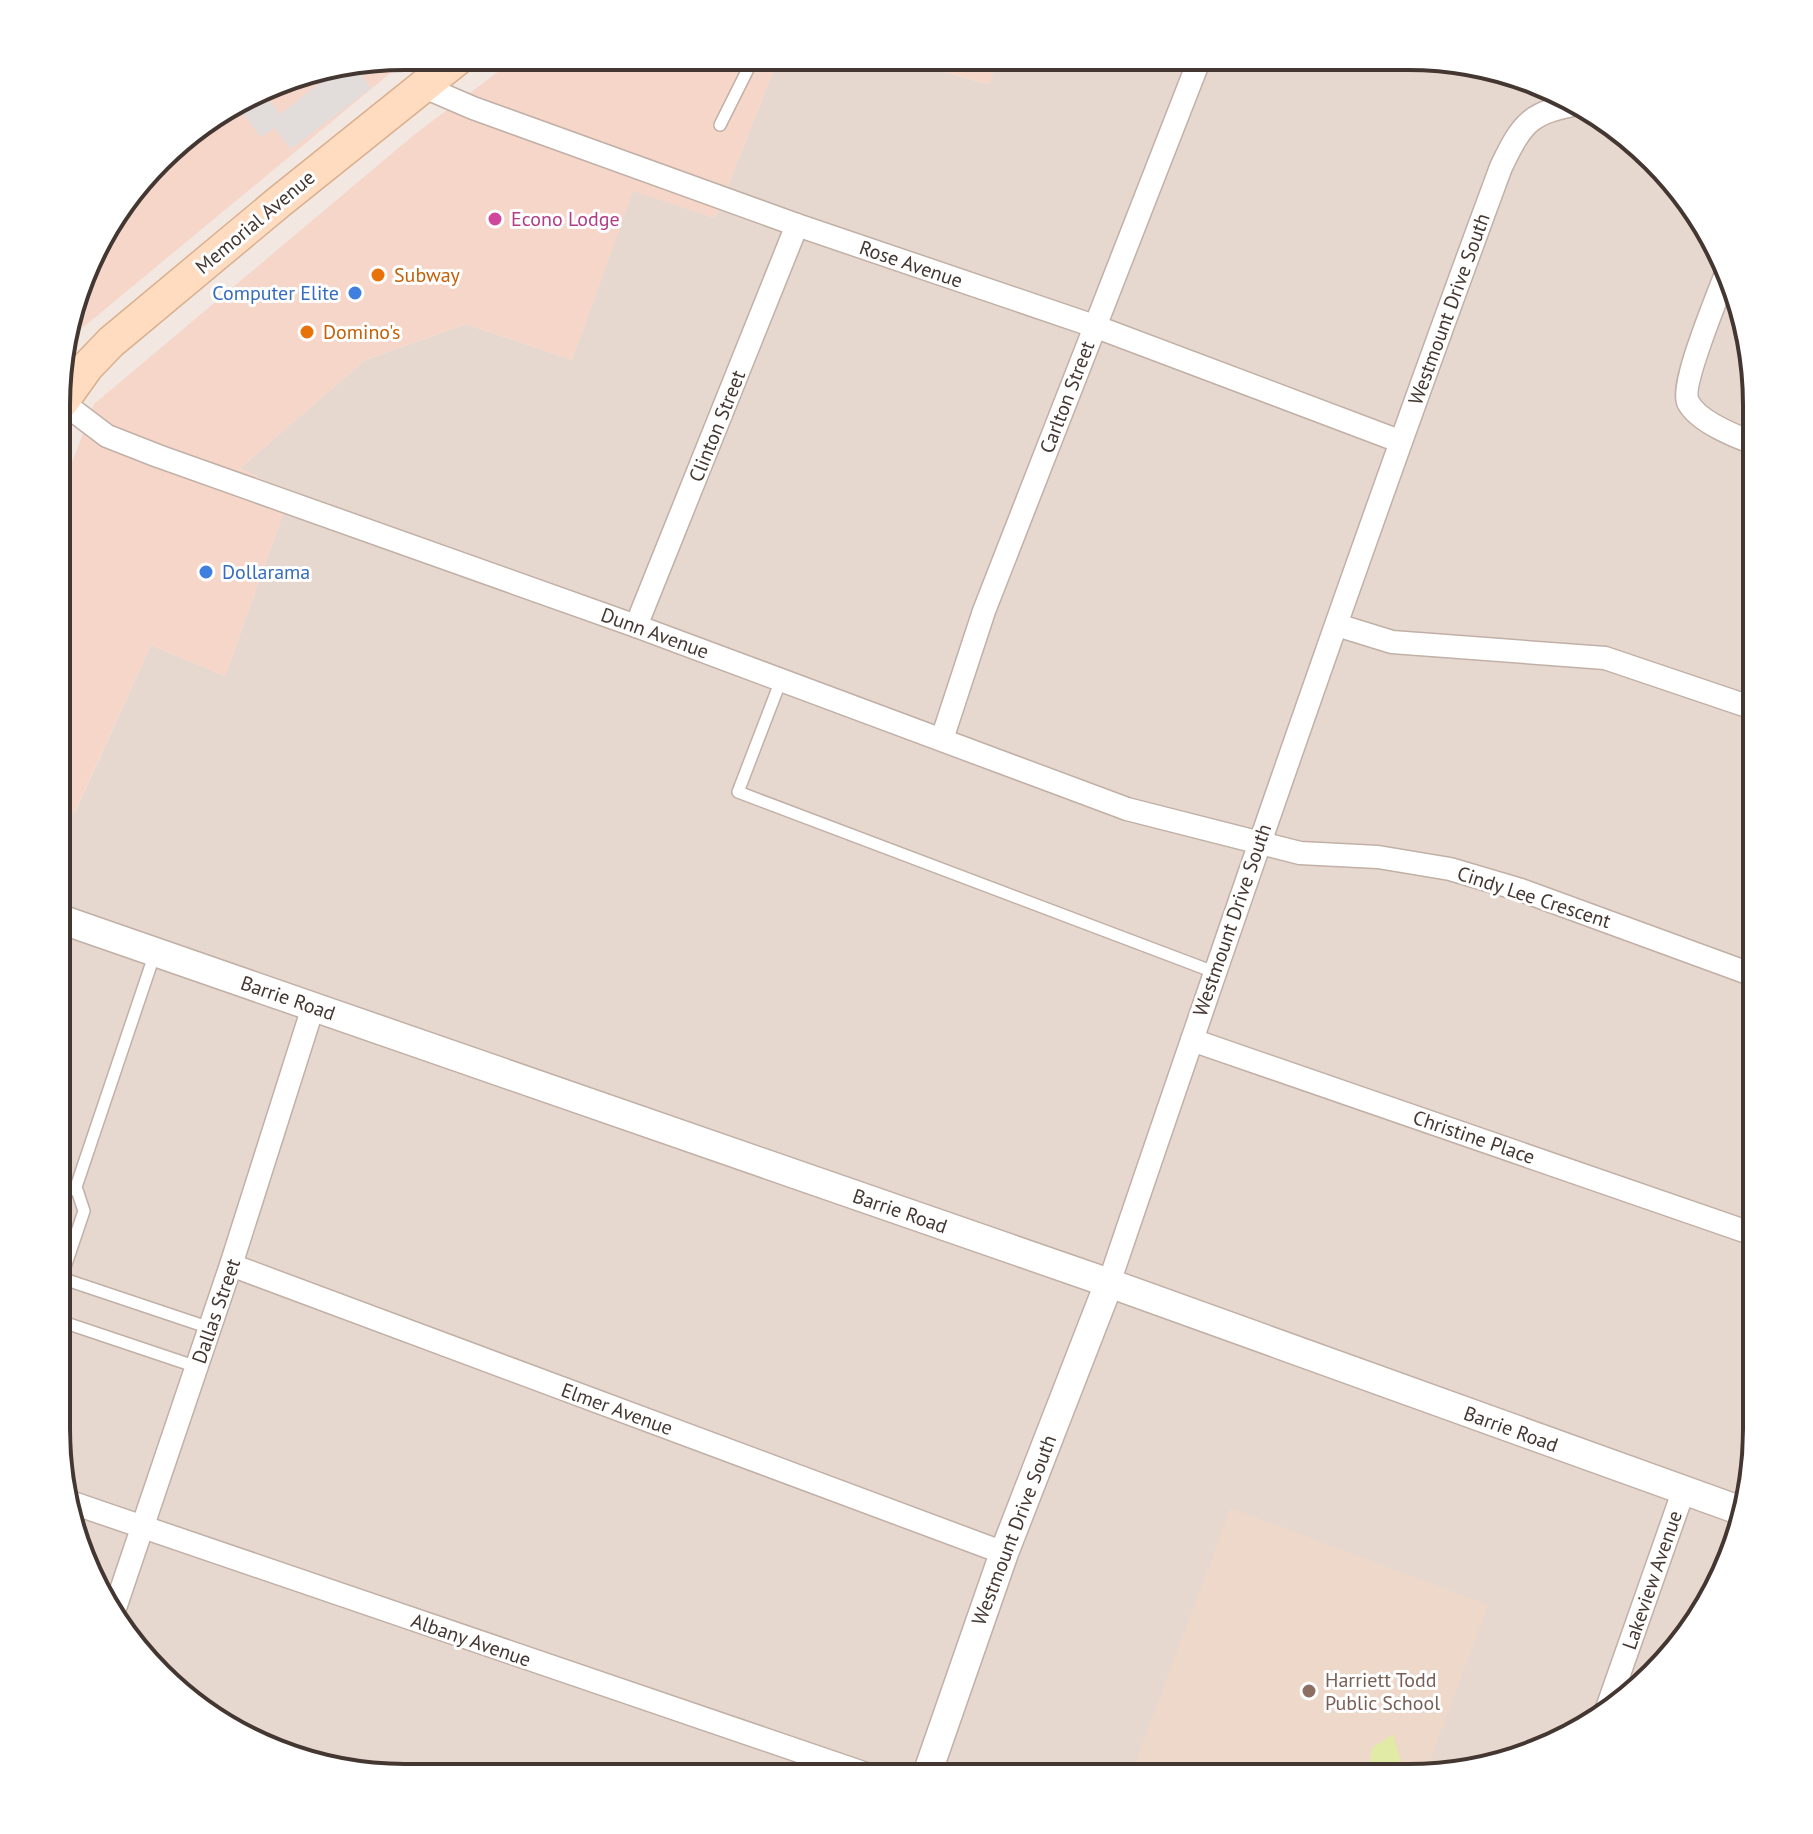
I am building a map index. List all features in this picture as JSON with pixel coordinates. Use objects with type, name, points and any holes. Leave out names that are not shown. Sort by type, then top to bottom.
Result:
[{"type":"main road","name":"Memorial Avenue","points":[[71,390],[111,342],[443,70]]},
{"type":"street","name":"Carlton Street","points":[[942,739],[984,611],[1195,70]]},
{"type":"street","name":"Rose Avenue","points":[[422,86],[461,104],[797,225],[1094,326],[1399,441]]},
{"type":"street","name":"Westmount Drive South","points":[[931,1764],[1004,1553],[1109,1283],[1258,841],[1337,625],[1399,441],[1509,152],[1532,118],[1561,108]]},
{"type":"street","name":"Clinton Street","points":[[636,626],[797,225]]},
{"type":"street","points":[[1721,287],[1686,388],[1688,402],[1706,421],[1743,438]]},
{"type":"street","name":"Dunn Avenue","points":[[70,408],[107,436],[158,456],[636,626],[1127,809],[1258,841]]},
{"type":"street","points":[[1337,625],[1392,642],[1605,658],[1743,705]]},
{"type":"street","name":"Cindy Lee Crescent","points":[[1258,841],[1300,853],[1378,857],[1450,869],[1521,890],[1743,971]]},
{"type":"street","name":"Barrie Road","points":[[70,922],[1109,1283],[1734,1508]]},
{"type":"street","name":"Dallas Street","points":[[117,1601],[231,1265],[313,1007]]},
{"type":"street","name":"Christine Place","points":[[1192,1040],[1743,1231]]},
{"type":"street","name":"Elmer Avenue","points":[[231,1265],[1004,1553]]},
{"type":"street","name":"Lakeview Avenue","points":[[1612,1695],[1683,1492]]},
{"type":"street","name":"Albany Avenue","points":[[78,1505],[837,1764]]},
{"type":"lane","points":[[720,125],[748,70]]},
{"type":"lane","points":[[781,680],[738,792],[1214,972]]},
{"type":"lane","points":[[70,1250],[84,1211],[76,1187],[155,952]]},
{"type":"lane","points":[[70,1190],[76,1187]]},
{"type":"lane","points":[[70,1281],[210,1328]]},
{"type":"lane","points":[[70,1324],[197,1367]]},
{"type":"shaded area","points":[[500,70],[774,70],[715,218],[633,191],[572,360],[466,324],[365,360],[240,468],[290,494],[225,676],[151,645],[74,813],[70,812],[70,468],[94,404],[415,134]]},
{"type":"shaded area","points":[[774,70],[936,70],[988,84],[994,70],[1408,70],[1452,73],[1495,81],[1536,95],[1576,115],[1612,139],[1645,168],[1674,201],[1698,237],[1718,277],[1732,318],[1740,361],[1743,405],[1742,1451],[1737,1495],[1725,1537],[1718,1557],[1687,1615],[1660,1650],[1629,1681],[1576,1719],[1536,1739],[1495,1753],[1452,1761],[1408,1764],[383,1763],[339,1758],[297,1746],[277,1739],[219,1708],[184,1681],[153,1650],[115,1597],[95,1557],[81,1516],[71,1451],[70,811],[75,812],[151,645],[225,676],[290,494],[240,468],[365,360],[466,324],[572,360],[633,190],[715,218]]},
{"type":"shaded area","points":[[937,70],[994,70],[989,84]]},
{"type":"shaded area","points":[[393,71],[78,332],[95,277],[115,237],[139,201],[184,153],[219,126],[277,95],[339,76]]},
{"type":"shaded area","points":[[359,73],[371,88],[291,149],[274,128],[261,137],[242,112],[269,99],[280,114],[325,79]]},
{"type":"shaded area","name":"Harriett Todd Public School","points":[[1231,1508],[1488,1605],[1429,1763],[1135,1764]]},
{"type":"green space","points":[[1393,1734],[1401,1764],[1367,1764],[1372,1748]]},
{"type":"place","name":"Econo Lodge","points":[[495,219]]},
{"type":"place","name":"Subway","points":[[378,275]]},
{"type":"place","name":"Computer Elite","points":[[355,293]]},
{"type":"place","name":"Domino's","points":[[307,332]]},
{"type":"place","name":"Dollarama","points":[[206,572]]},
{"type":"place","name":"Harriett Todd Public School","points":[[1309,1691]]}]
